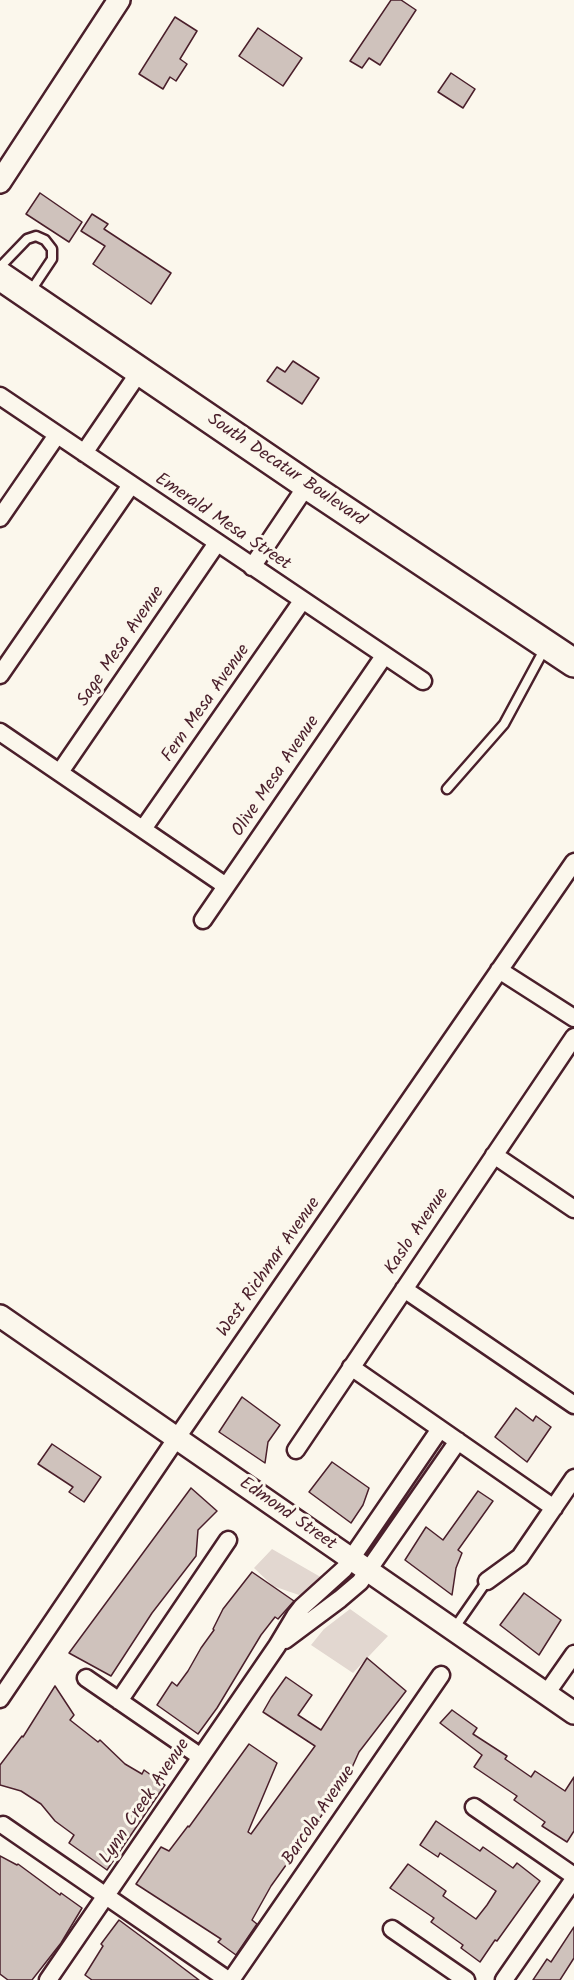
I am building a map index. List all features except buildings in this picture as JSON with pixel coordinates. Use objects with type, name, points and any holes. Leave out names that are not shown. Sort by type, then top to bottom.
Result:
[{"type":"main road","name":"South Decatur Boulevard","points":[[0,276],[574,663]]},
{"type":"street","points":[[0,182],[119,0]]},
{"type":"street","points":[[84,453],[140,371]]},
{"type":"street","name":"Emerald Mesa Street","points":[[0,396],[423,681]]},
{"type":"street","points":[[0,518],[57,435]]},
{"type":"street","points":[[0,675],[131,485]]},
{"type":"street","points":[[252,567],[307,485]]},
{"type":"street","name":"Sage Mesa Avenue","points":[[60,772],[217,543]]},
{"type":"street","name":"Fern Mesa Avenue","points":[[143,829],[302,601]]},
{"type":"street","name":"Olive Mesa Avenue","points":[[204,920],[384,656]]},
{"type":"street","points":[[0,732],[226,886]]},
{"type":"street","name":"West Richmar Avenue","points":[[0,1699],[176,1439],[574,862]]},
{"type":"street","points":[[499,970],[574,1018]]},
{"type":"street","name":"Kaslo Avenue","points":[[296,1450],[574,1037]]},
{"type":"street","points":[[494,1155],[574,1209]]},
{"type":"street","points":[[404,1289],[574,1405]]},
{"type":"street","name":"Edmond Street","points":[[0,1316],[574,1713]]},
{"type":"street","points":[[351,1367],[554,1508]]},
{"type":"street","name":"Lynn Creek Avenue","points":[[359,1565],[414,1467],[440,1429]]},
{"type":"street","name":"Lynn Creek Avenue","points":[[48,1980],[277,1646],[336,1578],[359,1565],[432,1479],[458,1441]]},
{"type":"street","points":[[487,1581],[520,1557],[574,1478]]},
{"type":"street","points":[[119,1701],[228,1540]]},
{"type":"street","points":[[546,1694],[574,1654]]},
{"type":"street","name":"Barcola Avenue","points":[[229,1980],[441,1675]]},
{"type":"street","points":[[86,1678],[201,1757]]},
{"type":"street","points":[[474,1807],[574,1877],[504,1980]]},
{"type":"street","points":[[3,1825],[229,1980]]},
{"type":"street","points":[[392,1929],[466,1980]]},
{"type":"lane","points":[[0,267],[27,239],[36,236],[45,240],[52,249],[52,259],[28,295]]},
{"type":"lane","points":[[447,789],[504,724],[547,645]]},
{"type":"lane","points":[[414,1467],[432,1479]]},
{"type":"lane","points":[[453,1630],[487,1581]]},
{"type":"shaded area","points":[[272,1549],[324,1579],[299,1595],[273,1586],[254,1568]]},
{"type":"shaded area","points":[[350,1609],[388,1636],[353,1673],[311,1645],[324,1629]]}]
